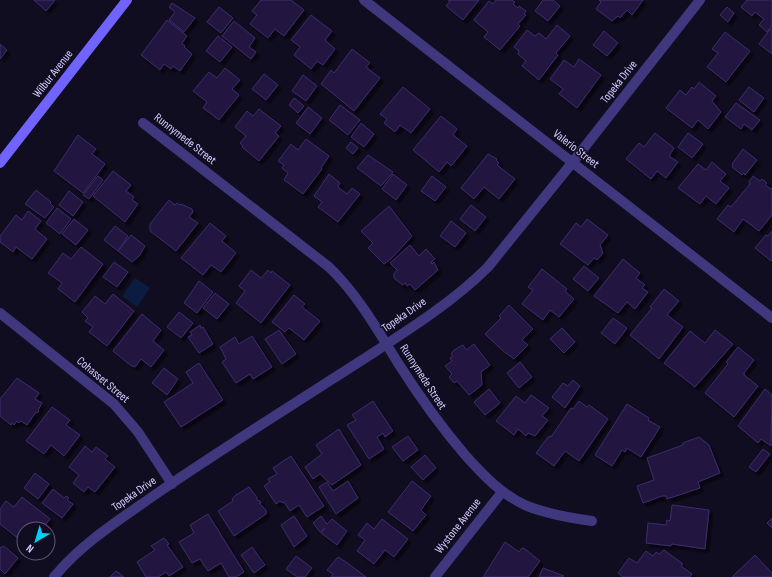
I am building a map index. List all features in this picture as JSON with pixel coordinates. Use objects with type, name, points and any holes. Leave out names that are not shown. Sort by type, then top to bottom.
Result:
[{"type":"main road","name":"Wilbur Avenue","points":[[0,163],[127,0]]},
{"type":"street","name":"Valerio Street","points":[[364,0],[772,318]]},
{"type":"street","name":"Topeka Drive","points":[[54,577],[70,558],[94,537],[172,484],[386,344],[475,280],[488,267],[572,163],[700,0]]},
{"type":"street","name":"Runnymede Street","points":[[143,123],[329,268],[344,282],[358,299],[443,430],[482,474],[502,492],[526,505],[557,516],[592,521]]},
{"type":"street","name":"Cohasset Street","points":[[0,313],[114,404],[138,432],[172,484]]},
{"type":"street","name":"Wystone Avenue","points":[[435,577],[502,492]]},
{"type":"water","points":[[135,278],[150,288],[137,307],[122,296]]},
{"type":"building","points":[[34,0],[55,0],[46,11]]},
{"type":"building","points":[[261,0],[291,0],[304,10],[284,36],[275,29],[268,38],[250,24],[257,15],[252,11]]},
{"type":"building","points":[[448,0],[479,0],[463,20],[446,6],[450,1]]},
{"type":"building","points":[[496,0],[512,0],[515,2],[513,4],[518,8],[519,6],[526,11],[524,14],[526,15],[518,24],[520,26],[500,50],[484,37],[488,32],[474,20],[489,1],[493,4]]},
{"type":"building","points":[[543,0],[553,0],[560,6],[548,21],[535,11]]},
{"type":"building","points":[[599,0],[643,0],[632,15],[627,10],[620,18],[618,16],[612,21],[596,9],[601,2]]},
{"type":"building","points":[[747,0],[772,0],[772,26],[767,32],[759,25],[764,19],[755,12],[752,16],[741,7]]},
{"type":"building","points":[[172,3],[195,18],[184,32],[169,20],[175,12],[169,7]]},
{"type":"building","points":[[219,7],[233,18],[221,33],[207,22]]},
{"type":"building","points":[[727,7],[734,13],[728,22],[720,15]]},
{"type":"building","points":[[311,15],[332,31],[325,40],[335,49],[323,65],[317,61],[311,69],[294,55],[300,47],[291,40]]},
{"type":"building","points":[[167,20],[187,36],[182,43],[185,46],[184,47],[192,54],[180,71],[173,66],[171,69],[164,64],[160,70],[141,55]]},
{"type":"building","points":[[234,21],[255,38],[249,47],[256,52],[251,59],[222,36]]},
{"type":"building","points":[[557,25],[570,36],[556,53],[558,55],[539,80],[522,66],[526,61],[518,54],[519,51],[514,47],[527,30],[535,36],[539,33],[546,39]]},
{"type":"building","points":[[770,29],[772,30],[772,54],[759,44]]},
{"type":"building","points":[[604,31],[618,43],[607,56],[593,45]]},
{"type":"building","points":[[725,32],[750,51],[726,82],[707,67],[718,53],[712,49]]},
{"type":"building","points":[[218,36],[232,47],[220,62],[206,51]]},
{"type":"building","points":[[0,44],[7,50],[0,59]]},
{"type":"building","points":[[352,49],[370,63],[366,67],[380,78],[354,111],[321,84],[331,70],[334,73]]},
{"type":"building","points":[[579,59],[601,75],[577,108],[559,94],[563,89],[550,79],[564,60],[574,67]]},
{"type":"building","points":[[225,68],[240,80],[232,89],[239,95],[219,120],[203,108],[207,102],[193,91],[209,72],[217,78]]},
{"type":"building","points":[[264,74],[278,85],[266,100],[252,89]]},
{"type":"building","points":[[303,75],[317,86],[306,101],[292,91]]},
{"type":"building","points":[[699,82],[716,96],[712,101],[721,112],[708,129],[698,120],[692,128],[666,108],[680,90],[686,95],[692,87],[694,89]]},
{"type":"building","points":[[403,87],[430,109],[411,133],[400,125],[395,132],[384,123],[387,119],[380,114]]},
{"type":"building","points":[[749,87],[764,98],[754,112],[739,100]]},
{"type":"building","points":[[294,98],[304,106],[298,113],[289,105]]},
{"type":"building","points":[[736,103],[760,120],[752,130],[744,124],[741,129],[725,117]]},
{"type":"building","points":[[340,105],[360,120],[348,135],[329,120]]},
{"type":"building","points":[[308,107],[322,118],[310,134],[296,123]]},
{"type":"building","points":[[259,109],[281,126],[275,133],[279,136],[259,161],[242,147],[243,146],[240,143],[246,136],[235,127],[247,111],[253,116]]},
{"type":"building","points":[[441,116],[457,129],[453,135],[467,146],[451,166],[447,162],[439,172],[413,150]]},
{"type":"building","points":[[361,123],[374,134],[364,147],[351,137]]},
{"type":"building","points":[[655,133],[674,148],[669,156],[678,162],[666,178],[657,171],[651,179],[626,159],[639,143],[644,147]]},
{"type":"building","points":[[688,133],[703,144],[692,158],[678,147]]},
{"type":"building","points":[[78,135],[96,149],[92,154],[105,164],[83,193],[54,171]]},
{"type":"building","points":[[306,139],[329,156],[321,168],[322,169],[303,194],[284,180],[288,173],[282,168],[284,165],[278,161],[291,144],[298,150]]},
{"type":"building","points":[[351,142],[358,148],[353,154],[346,148]]},
{"type":"building","points":[[743,149],[757,160],[745,175],[744,173],[742,175],[732,167],[732,164]]},
{"type":"building","points":[[488,154],[497,159],[496,160],[499,163],[497,165],[515,179],[499,199],[484,187],[474,199],[461,188]]},
{"type":"building","points":[[368,155],[393,172],[381,186],[357,168]]},
{"type":"building","points":[[712,162],[726,174],[720,181],[729,188],[716,204],[706,196],[700,204],[678,188],[698,164],[706,170]]},
{"type":"building","points":[[113,171],[131,185],[126,191],[134,197],[132,200],[138,204],[125,222],[93,196]]},
{"type":"building","points":[[329,174],[340,183],[338,187],[347,194],[352,188],[360,194],[338,222],[318,207],[322,202],[314,196]]},
{"type":"building","points":[[393,174],[407,185],[396,200],[382,189]]},
{"type":"building","points":[[98,176],[103,180],[89,199],[83,195]]},
{"type":"building","points":[[432,176],[446,187],[435,201],[421,191]]},
{"type":"building","points":[[753,176],[760,181],[762,179],[767,183],[765,185],[771,189],[772,188],[772,215],[759,231],[743,219],[734,232],[717,219],[728,205],[731,207],[750,184],[749,182]]},
{"type":"building","points":[[36,190],[51,202],[50,203],[54,207],[45,218],[25,204]]},
{"type":"building","points":[[69,191],[83,202],[73,216],[59,205]]},
{"type":"building","points":[[169,200],[175,205],[177,203],[192,209],[193,212],[189,217],[198,223],[176,251],[150,231],[150,224]]},
{"type":"building","points":[[471,205],[486,217],[475,231],[460,219]]},
{"type":"building","points":[[389,206],[412,236],[392,258],[384,264],[368,248],[373,243],[361,231]]},
{"type":"building","points":[[57,208],[71,219],[60,234],[46,223]]},
{"type":"building","points":[[28,211],[41,221],[35,229],[47,239],[32,259],[16,247],[13,252],[0,242],[0,236],[16,215],[22,220]]},
{"type":"building","points":[[74,219],[88,230],[76,245],[62,234]]},
{"type":"building","points":[[587,219],[608,235],[600,245],[603,253],[597,260],[594,258],[588,265],[560,244],[576,223],[581,227]]},
{"type":"building","points":[[451,221],[466,233],[455,247],[440,236]]},
{"type":"building","points":[[210,223],[226,236],[222,241],[236,253],[221,272],[211,265],[203,275],[181,258]]},
{"type":"building","points":[[115,226],[128,236],[118,251],[104,240]]},
{"type":"building","points":[[772,231],[771,261],[755,248],[766,235],[768,236]]},
{"type":"building","points":[[131,235],[145,246],[140,255],[132,262],[118,251]]},
{"type":"building","points":[[410,245],[419,256],[426,249],[435,259],[431,262],[432,264],[434,262],[438,270],[415,290],[410,284],[407,286],[405,283],[403,285],[394,278],[394,274],[397,270],[390,263]]},
{"type":"building","points":[[81,247],[103,264],[75,302],[58,289],[62,283],[48,273],[63,253],[71,259]]},
{"type":"building","points":[[623,259],[640,273],[636,278],[645,285],[642,288],[648,292],[635,309],[627,302],[618,313],[594,296]]},
{"type":"building","points":[[114,262],[128,272],[117,287],[103,277]]},
{"type":"building","points":[[584,266],[599,278],[588,291],[573,279]]},
{"type":"building","points":[[542,269],[567,289],[565,291],[574,299],[559,317],[550,310],[543,320],[522,304],[533,290],[528,287]]},
{"type":"building","points":[[251,270],[261,278],[268,270],[271,273],[272,271],[290,285],[261,323],[236,303],[245,291],[239,286]]},
{"type":"building","points":[[199,281],[213,292],[197,313],[184,303]]},
{"type":"building","points":[[664,289],[679,301],[667,315],[683,327],[659,359],[630,335],[652,308],[650,307]]},
{"type":"building","points":[[215,293],[229,304],[217,319],[203,308]]},
{"type":"building","points":[[113,294],[134,311],[107,346],[89,332],[93,327],[85,321],[88,318],[82,312],[95,296],[105,304]]},
{"type":"building","points":[[294,295],[305,304],[302,307],[320,321],[304,340],[289,328],[285,332],[272,322]]},
{"type":"building","points":[[509,305],[533,329],[522,340],[528,345],[514,359],[485,334],[501,318],[499,316]]},
{"type":"building","points":[[179,312],[193,323],[181,338],[167,327]]},
{"type":"building","points":[[142,314],[161,330],[153,341],[164,350],[151,367],[141,359],[135,367],[130,365],[113,351]]},
{"type":"building","points":[[613,318],[627,328],[615,344],[601,333]]},
{"type":"building","points":[[200,325],[201,328],[203,327],[213,344],[199,353],[188,337],[192,335],[190,332]]},
{"type":"building","points":[[562,328],[575,342],[564,353],[550,339]]},
{"type":"building","points":[[279,330],[296,354],[282,364],[265,339]]},
{"type":"building","points":[[715,330],[733,344],[695,387],[664,363],[690,331],[705,343]]},
{"type":"building","points":[[252,336],[272,367],[253,379],[250,374],[236,383],[222,362],[226,359],[220,347],[235,337],[239,344]]},
{"type":"building","points":[[474,344],[490,365],[481,372],[482,385],[469,395],[457,381],[454,383],[449,377],[452,374],[445,366],[452,361],[450,358],[453,356],[451,354],[454,350],[463,345],[466,350]]},
{"type":"building","points":[[738,347],[754,360],[744,375],[758,386],[734,417],[705,393],[728,364],[726,362]]},
{"type":"building","points":[[520,362],[532,377],[519,388],[507,373]]},
{"type":"building","points":[[199,363],[223,400],[181,427],[164,402],[193,383],[186,372]]},
{"type":"building","points":[[164,368],[178,379],[167,395],[152,383]]},
{"type":"building","points":[[17,378],[39,393],[35,399],[42,403],[38,410],[39,411],[37,413],[36,412],[27,425],[21,421],[19,423],[17,421],[14,425],[12,423],[11,425],[0,416],[0,399]]},
{"type":"building","points":[[573,380],[580,386],[565,408],[552,397],[563,383],[568,386]]},
{"type":"building","points":[[489,389],[500,403],[485,415],[474,402]]},
{"type":"building","points":[[765,389],[772,395],[771,446],[761,439],[758,443],[738,426]]},
{"type":"building","points":[[531,395],[549,408],[542,416],[548,420],[535,436],[528,433],[526,436],[518,429],[514,435],[496,421],[516,396],[525,403]]},
{"type":"building","points":[[373,401],[393,431],[385,437],[383,433],[377,437],[384,449],[369,459],[347,425],[356,420],[352,415]]},
{"type":"building","points":[[579,401],[587,407],[589,405],[608,419],[579,461],[565,451],[554,466],[536,453],[549,436],[551,437],[571,408],[573,409]]},
{"type":"building","points":[[627,404],[660,427],[641,457],[627,448],[625,452],[622,450],[612,466],[595,455]]},
{"type":"building","points":[[52,407],[70,420],[66,425],[80,435],[64,456],[51,445],[44,454],[26,441]]},
{"type":"building","points":[[339,429],[361,465],[332,485],[320,474],[313,479],[305,467],[322,454],[316,445]]},
{"type":"building","points":[[408,436],[418,450],[403,461],[392,447]]},
{"type":"building","points":[[699,437],[709,445],[720,473],[698,482],[700,488],[667,499],[666,496],[662,496],[643,503],[637,486],[654,480],[647,458],[683,445],[683,443]]},
{"type":"building","points":[[85,446],[92,452],[96,447],[108,456],[105,459],[115,467],[95,492],[88,487],[84,492],[73,483],[79,475],[69,467]]},
{"type":"building","points":[[763,449],[770,454],[756,472],[749,467]]},
{"type":"building","points":[[425,455],[436,468],[423,480],[411,467]]},
{"type":"building","points":[[291,456],[324,506],[307,517],[299,505],[290,511],[284,502],[282,503],[280,501],[276,504],[264,486],[270,482],[268,479],[277,474],[273,468]]},
{"type":"building","points":[[35,473],[49,484],[38,499],[24,488]]},
{"type":"building","points":[[348,481],[358,498],[336,514],[319,487],[327,482],[333,491]]},
{"type":"building","points":[[412,481],[431,496],[421,510],[426,515],[413,531],[388,512]]},
{"type":"building","points":[[249,487],[261,503],[259,503],[266,510],[266,514],[234,536],[218,511],[233,501],[232,499],[236,495]]},
{"type":"building","points":[[53,489],[64,498],[66,496],[69,498],[67,500],[73,504],[62,518],[42,503]]},
{"type":"building","points":[[22,497],[50,519],[48,521],[16,521],[16,537],[0,524],[0,509],[6,501],[14,507]]},
{"type":"building","points":[[672,505],[709,510],[705,549],[672,544],[671,546],[646,543],[648,523],[666,525],[667,520],[670,521]]},
{"type":"building","points":[[208,514],[244,572],[236,577],[229,577],[221,563],[208,571],[200,559],[192,563],[179,542],[194,533],[190,525]]},
{"type":"building","points":[[294,516],[307,536],[294,547],[281,525]]},
{"type":"building","points":[[321,516],[327,524],[332,519],[347,531],[337,545],[321,533],[325,528],[320,532],[313,523]]},
{"type":"building","points":[[772,518],[772,528],[767,523]]},
{"type":"building","points":[[382,519],[408,539],[394,557],[385,550],[374,564],[357,551],[365,540],[358,535],[367,523],[374,529]]},
{"type":"building","points":[[164,538],[169,544],[167,545],[183,567],[169,576],[166,572],[158,577],[146,577],[137,562],[155,550],[151,546]]},
{"type":"building","points":[[505,542],[519,552],[522,548],[525,549],[540,561],[528,577],[483,577]]},
{"type":"building","points":[[4,546],[16,556],[16,560],[5,574],[0,569],[0,548]]},
{"type":"building","points":[[252,547],[265,565],[254,573],[241,555]]},
{"type":"building","points":[[664,550],[683,564],[681,566],[692,574],[690,577],[623,577],[618,573],[629,558],[637,563],[646,551],[653,556],[656,552],[659,554]]},
{"type":"building","points":[[755,555],[772,573],[772,577],[732,577]]},
{"type":"building","points":[[296,556],[312,568],[305,577],[297,577],[286,569]]},
{"type":"building","points":[[338,557],[366,577],[331,577],[333,574],[327,570]]},
{"type":"building","points":[[543,568],[564,576],[539,577]]},
{"type":"building","points":[[116,571],[119,573],[124,577],[110,577]]}]
